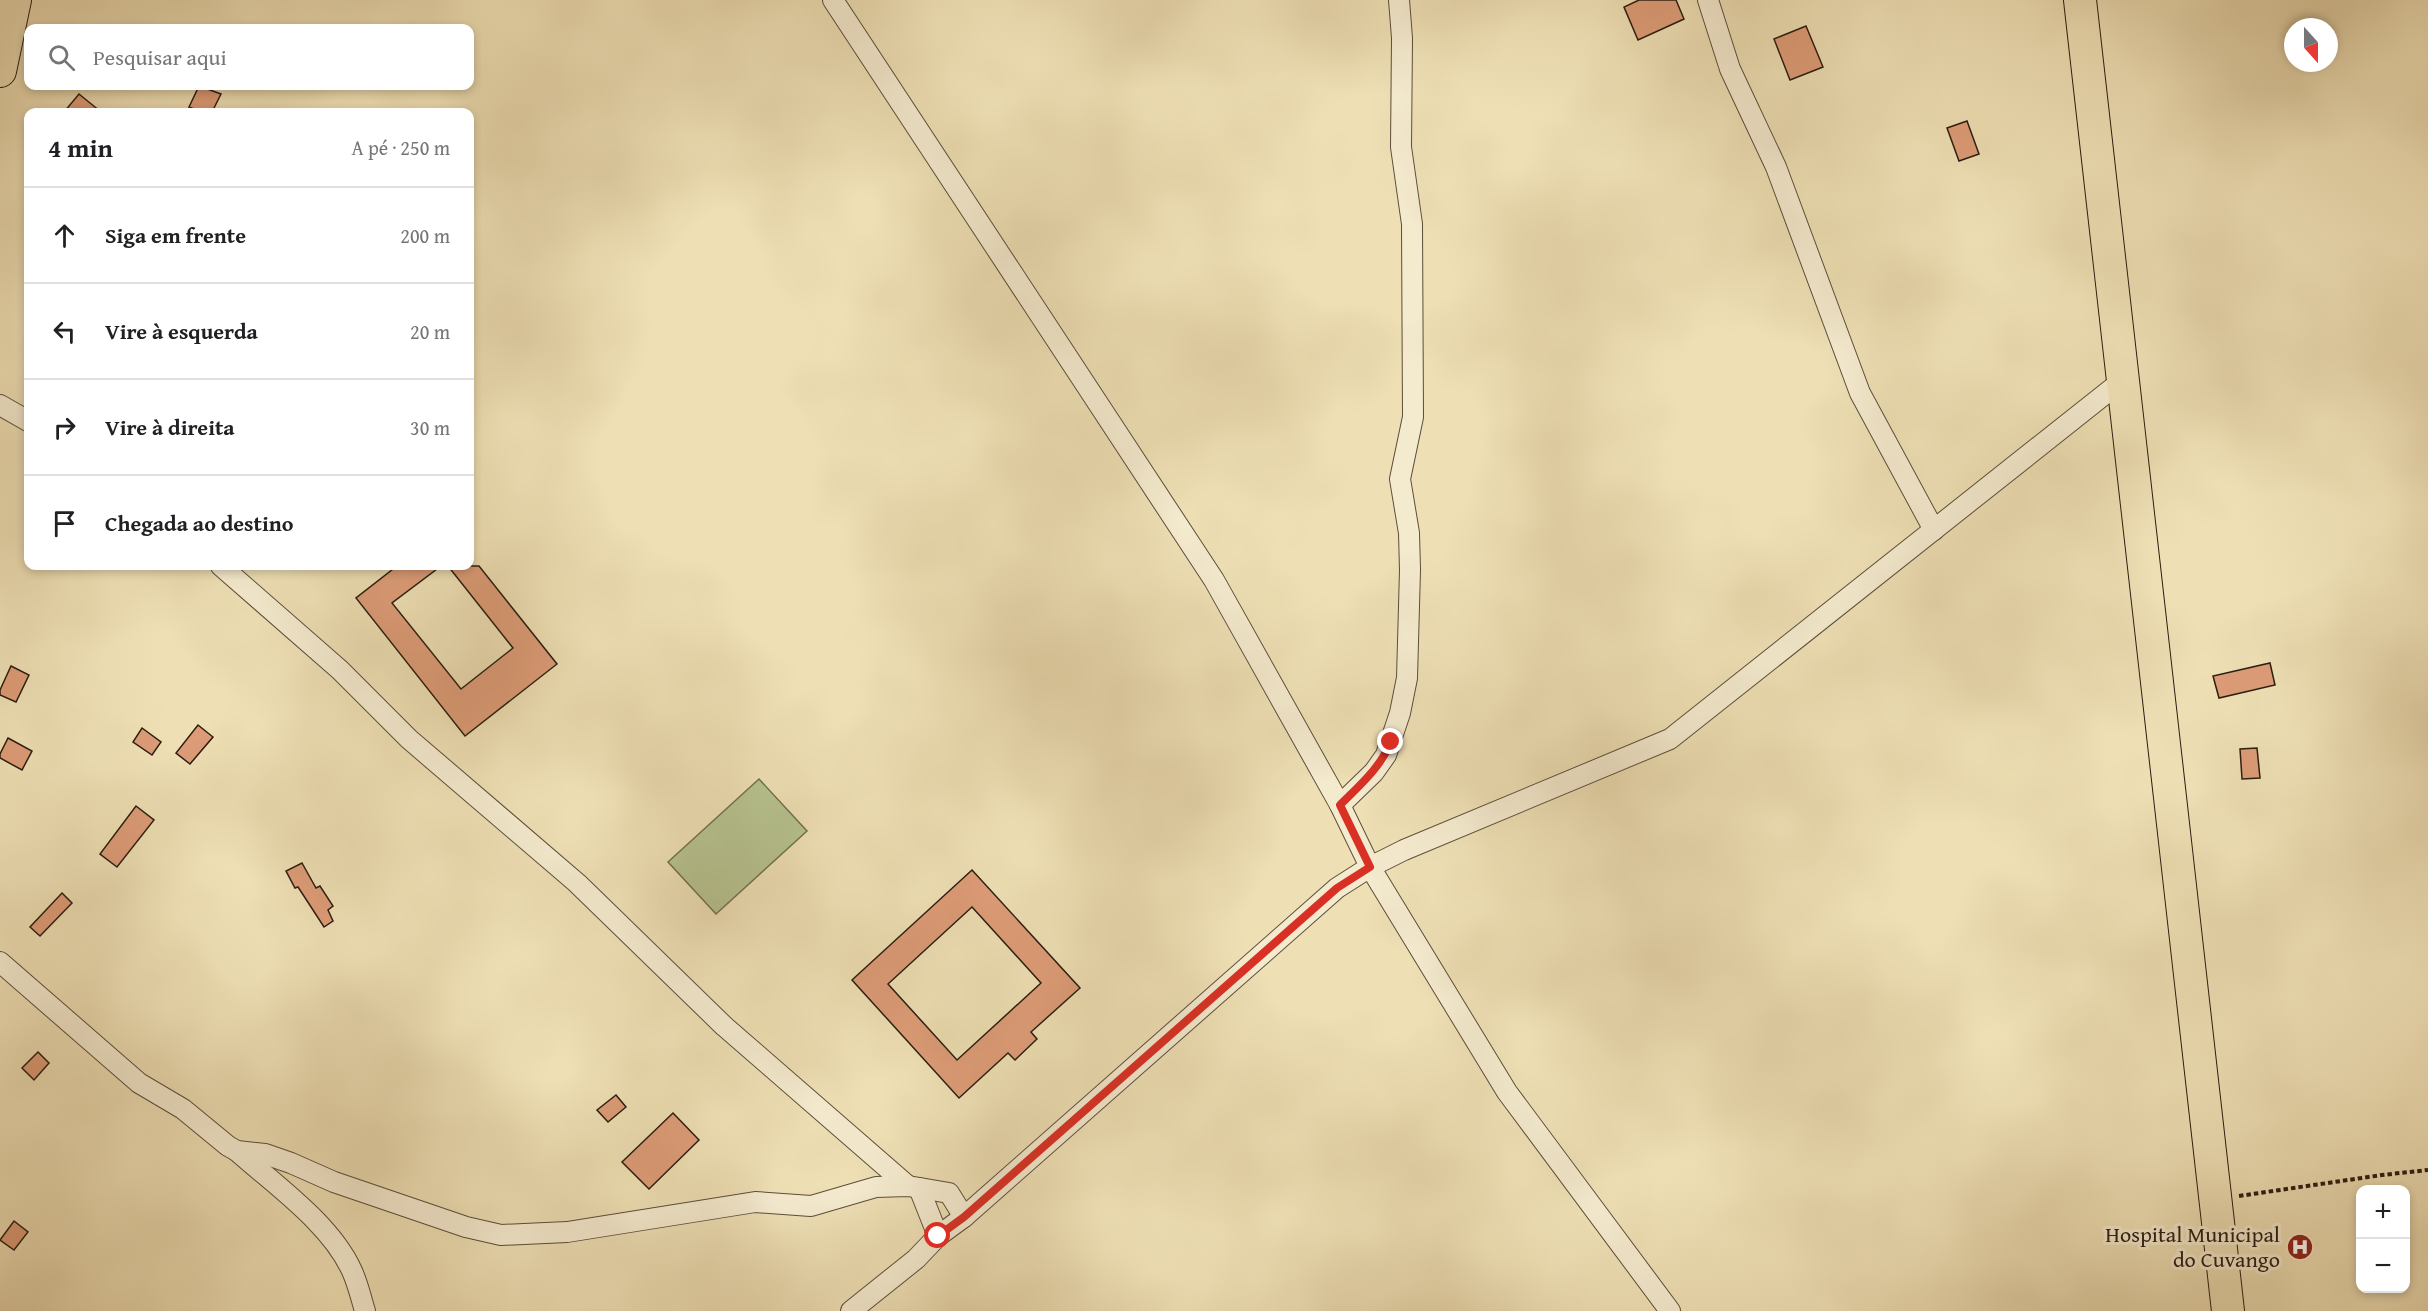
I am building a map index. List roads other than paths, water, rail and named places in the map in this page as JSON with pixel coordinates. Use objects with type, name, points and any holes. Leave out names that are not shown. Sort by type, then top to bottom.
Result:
[{"type":"main road","points":[[0,71],[15,0]]},
{"type":"main road","points":[[2080,0],[2228,1311]]},
{"type":"street","points":[[833,0],[1214,580],[1340,805],[1370,867],[1507,1092],[1670,1311]]},
{"type":"street","points":[[1340,805],[1374,772],[1386,755],[1400,713],[1407,678],[1410,561],[1409,533],[1400,479],[1413,417],[1412,224],[1401,147],[1402,38],[1399,0]]},
{"type":"street","points":[[1708,0],[1730,69],[1776,167],[1860,393],[1934,530]]},
{"type":"street","points":[[851,1311],[916,1259],[938,1236],[964,1217],[1337,888],[1370,867],[1404,850],[1670,739],[2124,379]]},
{"type":"street","points":[[0,405],[24,419]]},
{"type":"street","points":[[226,570],[340,670],[409,738],[577,883],[724,1026],[914,1187],[938,1236]]},
{"type":"street","points":[[0,962],[139,1083],[183,1109],[237,1151],[312,1217],[334,1242],[352,1270],[365,1311]]},
{"type":"street","points":[[237,1151],[264,1154],[417,1212],[501,1235],[567,1232],[755,1202],[811,1206],[876,1186],[914,1187],[949,1193],[964,1217]]},
{"type":"place","name":"Hospital Municipal do Cuvango","points":[[2300,1247]]}]
